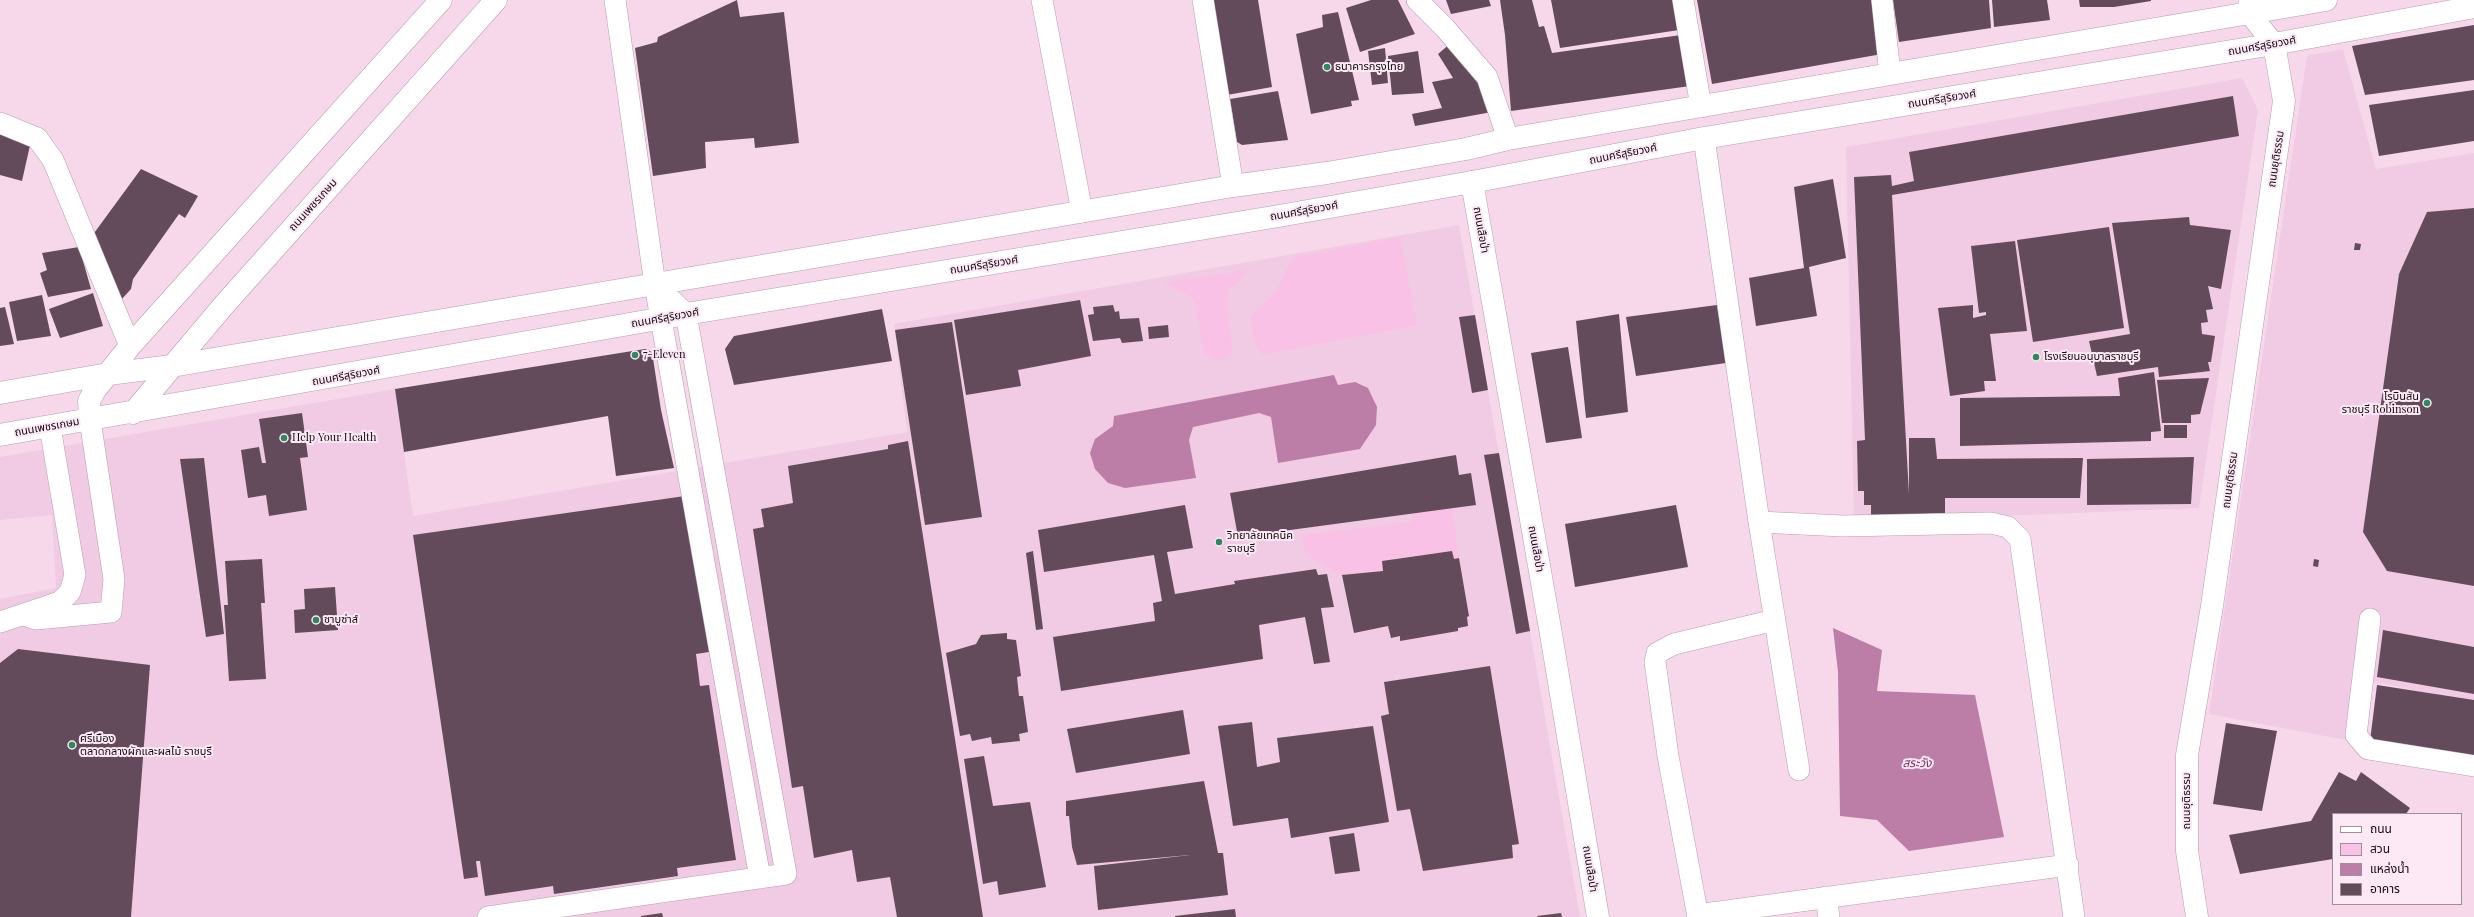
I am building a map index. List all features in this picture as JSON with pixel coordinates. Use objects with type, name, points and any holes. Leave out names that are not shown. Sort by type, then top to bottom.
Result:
[{"type":"main road","name":"ถนนเพชรเกษม","points":[[0,435],[90,420],[89,401],[95,390],[130,346],[441,0]]},
{"type":"main road","name":"ถนนเพชรเกษม","points":[[133,413],[235,293],[496,0]]},
{"type":"main road","points":[[0,393],[108,374],[172,366],[655,285],[1233,186],[1466,149],[1508,139],[1890,74],[2249,6],[2326,0]]},
{"type":"main road","name":"ถนนศรีสุริยวงศ์","points":[[90,420],[686,314],[1472,182],[1704,138],[2274,44],[2474,7]]},
{"type":"main road","name":"ถนนยุติธรรม","points":[[2197,917],[2187,851],[2187,755],[2213,598],[2284,101],[2274,44]]},
{"type":"main road","points":[[1701,106],[1704,138]]},
{"type":"main road","name":"ถนนเสือป่า","points":[[1466,149],[1552,640],[1598,917]]},
{"type":"street","points":[[615,0],[655,285],[760,878]]},
{"type":"street","points":[[1042,0],[1082,212]]},
{"type":"street","points":[[1203,0],[1233,186]]},
{"type":"street","points":[[1417,0],[1445,28],[1487,77],[1508,139]]},
{"type":"street","points":[[1683,0],[1701,106]]},
{"type":"street","points":[[1882,0],[1890,74]]},
{"type":"street","points":[[2249,6],[2274,44]]},
{"type":"street","points":[[0,123],[37,138],[53,160],[130,346]]},
{"type":"street","points":[[1704,138],[1759,522],[1799,770]]},
{"type":"street","points":[[488,917],[786,874],[686,314],[655,285]]},
{"type":"street","points":[[24,615],[36,619],[111,612],[114,579],[90,420]]},
{"type":"street","points":[[0,622],[60,602],[70,592],[75,575],[50,427]]},
{"type":"street","points":[[1759,522],[1843,526],[1991,524],[2008,527],[2020,539],[2068,865],[2074,917]]},
{"type":"street","points":[[2370,619],[2356,735],[2368,749],[2474,766]]},
{"type":"street","points":[[1775,620],[1674,644],[1657,653],[1655,662],[1668,756],[1698,916],[1826,897],[2068,865]]},
{"type":"street","points":[[724,671],[750,666]]},
{"type":"street","points":[[1826,897],[1829,917]]},
{"type":"shaded area","points":[[2343,49],[2376,169],[2474,153],[2474,702],[2370,681],[2356,742],[2209,714],[2307,56]]},
{"type":"shaded area","name":"โรงเรียนอนุบาลราชบุรี","points":[[2242,78],[2258,110],[2199,508],[1854,522],[1846,147]]},
{"type":"shaded area","points":[[1459,225],[1580,917],[0,917],[0,599],[56,588],[52,515],[0,520],[0,457],[395,389],[413,516],[907,432],[894,324]]},
{"type":"green space","points":[[1400,237],[1417,325],[1261,355],[1255,343],[1250,317],[1275,293],[1293,258]]},
{"type":"green space","points":[[1246,270],[1240,280],[1229,291],[1227,305],[1232,347],[1230,356],[1220,360],[1213,358],[1203,352],[1196,306],[1193,298],[1164,283]]},
{"type":"green space","points":[[1452,508],[1459,558],[1454,559],[1452,551],[1382,561],[1383,571],[1342,575],[1306,555],[1301,535],[1413,522],[1412,513]]},
{"type":"water","points":[[1334,375],[1338,385],[1355,382],[1368,388],[1377,407],[1376,425],[1360,449],[1278,463],[1271,417],[1259,413],[1193,427],[1189,440],[1196,478],[1125,488],[1108,483],[1095,469],[1090,453],[1095,439],[1113,426],[1114,416]]},
{"type":"water","name":"สระวัง","points":[[1833,628],[1882,650],[1877,691],[1975,695],[2004,837],[1909,851],[1877,820],[1840,816],[1838,672]]},
{"type":"building","points":[[737,0],[740,17],[784,12],[799,143],[755,148],[754,138],[705,142],[706,168],[653,176],[635,48],[657,42],[658,37]]},
{"type":"building","points":[[1210,0],[1258,0],[1272,87],[1227,95]]},
{"type":"building","points":[[1371,0],[1398,0],[1415,34],[1360,52],[1346,8]]},
{"type":"building","points":[[1446,0],[1489,0],[1491,6],[1451,14]]},
{"type":"building","points":[[1500,0],[1532,0],[1539,27],[1544,26],[1552,53],[1681,35],[1690,86],[1511,111],[1505,35]]},
{"type":"building","points":[[1551,0],[1673,0],[1679,30],[1560,48]]},
{"type":"building","points":[[1697,0],[1876,0],[1882,54],[1712,84]]},
{"type":"building","points":[[1893,0],[1989,0],[1991,28],[1899,42]]},
{"type":"building","points":[[1992,0],[2047,0],[2050,20],[1994,27]]},
{"type":"building","points":[[2079,0],[2151,1],[2114,7],[2080,7]]},
{"type":"building","name":"ธนาคารกรุงไทย","points":[[1338,12],[1359,100],[1351,101],[1352,106],[1311,114],[1296,34],[1323,27],[1322,15]]},
{"type":"building","points":[[2474,25],[2474,80],[2365,95],[2352,46]]},
{"type":"building","points":[[1451,43],[1482,76],[1492,112],[1415,126],[1412,114],[1442,108],[1432,82],[1453,78],[1438,54]]},
{"type":"building","points":[[1385,48],[1388,83],[1372,85],[1368,51]]},
{"type":"building","points":[[1418,51],[1424,93],[1392,95],[1388,56]]},
{"type":"building","points":[[2474,90],[2474,141],[2379,156],[2369,105]]},
{"type":"building","points":[[1278,91],[1288,140],[1242,145],[1237,142],[1230,99]]},
{"type":"building","points":[[2233,96],[2239,136],[1892,195],[1909,494],[1909,438],[1935,438],[1937,459],[2083,458],[2080,498],[1945,498],[1945,518],[1871,522],[1871,505],[1864,505],[1864,491],[1858,491],[1857,441],[1865,440],[1854,177],[1891,175],[1892,186],[1914,181],[1909,152]]},
{"type":"building","points":[[0,132],[31,141],[22,181],[0,175]]},
{"type":"building","points":[[141,169],[198,196],[185,218],[179,214],[133,279],[131,289],[120,301],[89,240]]},
{"type":"building","points":[[1833,179],[1846,258],[1809,267],[1817,316],[1756,326],[1749,278],[1804,268],[1794,187]]},
{"type":"building","name":"โรบินสัน ราชบุรี Robinson","points":[[2474,208],[2474,586],[2387,571],[2363,532],[2399,274],[2427,212]]},
{"type":"building","points":[[2189,217],[2190,225],[2231,230],[2221,289],[2208,286],[2213,309],[2206,310],[2208,322],[2201,323],[2202,334],[2215,336],[2211,362],[2208,362],[2210,371],[2159,377],[2158,367],[2097,376],[2089,341],[2130,334],[2112,223]]},
{"type":"building","points":[[2109,227],[2124,328],[2033,342],[2017,240]]},
{"type":"building","points":[[2015,241],[2027,331],[1990,334],[1996,381],[1984,381],[1985,391],[1950,396],[1938,308],[1973,305],[1973,318],[1986,315],[1986,312],[1979,313],[1971,246]]},
{"type":"building","points":[[2355,243],[2361,244],[2360,250],[2354,250]]},
{"type":"building","points":[[79,247],[91,289],[48,297],[40,273],[47,270],[42,253]]},
{"type":"building","points":[[93,293],[103,326],[60,338],[49,309]]},
{"type":"building","points":[[42,295],[51,336],[17,341],[9,302]]},
{"type":"building","points":[[1080,300],[1091,356],[1018,370],[1021,386],[966,395],[954,320]]},
{"type":"building","points":[[1113,305],[1115,312],[1119,311],[1120,319],[1139,318],[1143,341],[1122,343],[1120,338],[1093,341],[1088,315],[1094,314],[1093,307]]},
{"type":"building","points":[[1717,305],[1726,363],[1636,376],[1626,317]]},
{"type":"building","points":[[5,307],[14,344],[0,346],[0,308]]},
{"type":"building","points":[[882,309],[892,361],[734,385],[725,349],[734,336]]},
{"type":"building","points":[[1619,314],[1628,412],[1586,418],[1576,321]]},
{"type":"building","points":[[1475,315],[1488,390],[1472,393],[1459,317]]},
{"type":"building","points":[[952,322],[982,517],[925,525],[895,330]]},
{"type":"building","points":[[1168,325],[1169,337],[1149,339],[1148,327]]},
{"type":"building","points":[[1568,347],[1582,438],[1546,443],[1531,353]]},
{"type":"building","points":[[645,349],[652,352],[661,410],[674,468],[616,476],[608,416],[404,452],[395,389]]},
{"type":"building","points":[[2154,372],[2161,431],[2151,432],[2151,441],[1960,446],[1960,398],[2120,396],[2118,378]]},
{"type":"building","points":[[2209,378],[2200,414],[2191,415],[2191,423],[2162,423],[2157,380]]},
{"type":"building","points":[[302,413],[308,457],[300,458],[307,510],[269,516],[266,495],[248,498],[241,450],[259,447],[262,463],[266,463],[259,419]]},
{"type":"building","points":[[2164,425],[2187,425],[2187,438],[2164,438]]},
{"type":"building","points":[[908,441],[983,917],[897,917],[890,877],[857,882],[852,850],[814,858],[803,786],[792,788],[753,529],[764,527],[761,509],[793,503],[788,466],[888,449],[888,445]]},
{"type":"building","points":[[1499,453],[1530,631],[1516,634],[1484,455]]},
{"type":"building","points":[[1456,455],[1459,475],[1471,473],[1476,505],[1238,537],[1230,493]]},
{"type":"building","points":[[2194,457],[2191,504],[2087,505],[2087,459]]},
{"type":"building","points":[[204,458],[224,634],[206,637],[180,459]]},
{"type":"building","points":[[685,496],[709,652],[696,654],[700,686],[709,685],[736,860],[677,868],[678,876],[554,894],[553,886],[485,896],[480,861],[476,861],[478,877],[464,879],[413,535]]},
{"type":"building","points":[[1185,505],[1193,548],[1167,552],[1175,594],[1235,584],[1234,581],[1316,569],[1318,575],[1327,574],[1334,607],[1321,608],[1330,662],[1314,664],[1305,617],[1259,625],[1263,659],[1061,691],[1053,637],[1155,621],[1153,603],[1162,601],[1154,555],[1044,572],[1038,530]]},
{"type":"building","points":[[1676,505],[1688,567],[1575,587],[1565,524]]},
{"type":"building","points":[[1033,551],[1043,629],[1036,630],[1026,553]]},
{"type":"building","points":[[1452,551],[1454,559],[1459,558],[1469,616],[1467,617],[1468,626],[1458,628],[1458,631],[1400,641],[1400,636],[1391,638],[1388,626],[1354,633],[1342,575],[1383,571],[1382,561]]},
{"type":"building","points":[[262,559],[265,603],[261,603],[266,679],[229,681],[224,605],[228,605],[225,561]]},
{"type":"building","points":[[2314,559],[2319,560],[2318,567],[2313,566]]},
{"type":"building","name":"ชาบูซ่าส์","points":[[335,587],[338,630],[295,633],[294,610],[305,609],[304,589]]},
{"type":"building","points":[[2383,630],[2474,647],[2474,694],[2377,677]]},
{"type":"building","points":[[1007,633],[1007,639],[1016,640],[1021,676],[1017,677],[1019,696],[1023,696],[1028,732],[1019,734],[1020,741],[992,744],[991,737],[972,741],[970,734],[960,736],[946,653],[976,644],[981,635]]},
{"type":"building","name":"ศรีเมือง ตลาดกลางผักและผลไม้ ราชบุรี","points":[[18,649],[150,665],[131,917],[0,917],[0,663]]},
{"type":"building","points":[[1490,666],[1519,844],[1512,845],[1513,858],[1423,871],[1410,809],[1397,811],[1381,716],[1389,714],[1384,682]]},
{"type":"building","points":[[2377,685],[2474,700],[2474,757],[2370,741]]},
{"type":"building","points":[[1183,710],[1190,754],[1076,773],[1067,729]]},
{"type":"building","points":[[1252,722],[1257,767],[1280,762],[1277,738],[1373,726],[1389,822],[1291,838],[1288,818],[1233,826],[1218,726]]},
{"type":"building","points":[[2226,723],[2277,731],[2262,811],[2213,804]]},
{"type":"building","points":[[984,756],[993,806],[1030,802],[1046,887],[999,895],[997,881],[983,884],[964,759]]},
{"type":"building","points":[[2339,772],[2356,781],[2361,772],[2410,808],[2407,813],[2332,813],[2332,859],[2240,874],[2229,835],[2311,821]]},
{"type":"building","points":[[1204,781],[1218,853],[1223,853],[1228,895],[1098,910],[1094,866],[1190,855],[1077,865],[1072,847],[1069,816],[1066,816],[1066,801]]},
{"type":"building","points":[[1354,833],[1360,871],[1335,874],[1329,837]]},
{"type":"building","points":[[1235,909],[1236,917],[1175,917],[1175,916]]},
{"type":"building","points":[[662,913],[663,917],[641,917],[641,916]]},
{"type":"building","points":[[1561,913],[1562,917],[1537,916]]},
{"type":"place","name":"ธนาคารกรุงไทย","points":[[1327,67]]},
{"type":"place","name":"7-Eleven","points":[[635,355]]},
{"type":"place","name":"โรงเรียนอนุบาลราชบุรี","points":[[2036,357]]},
{"type":"place","name":"โรบินสัน ราชบุรี Robinson","points":[[2427,403]]},
{"type":"place","name":"Help Your Health","points":[[284,438]]},
{"type":"place","name":"วิทยาลัยเทคนิค ราชบุรี","points":[[1219,542]]},
{"type":"place","name":"ชาบูซ่าส์","points":[[316,620]]},
{"type":"place","name":"ศรีเมือง ตลาดกลางผักและผลไม้ ราชบุรี","points":[[72,745]]}]
